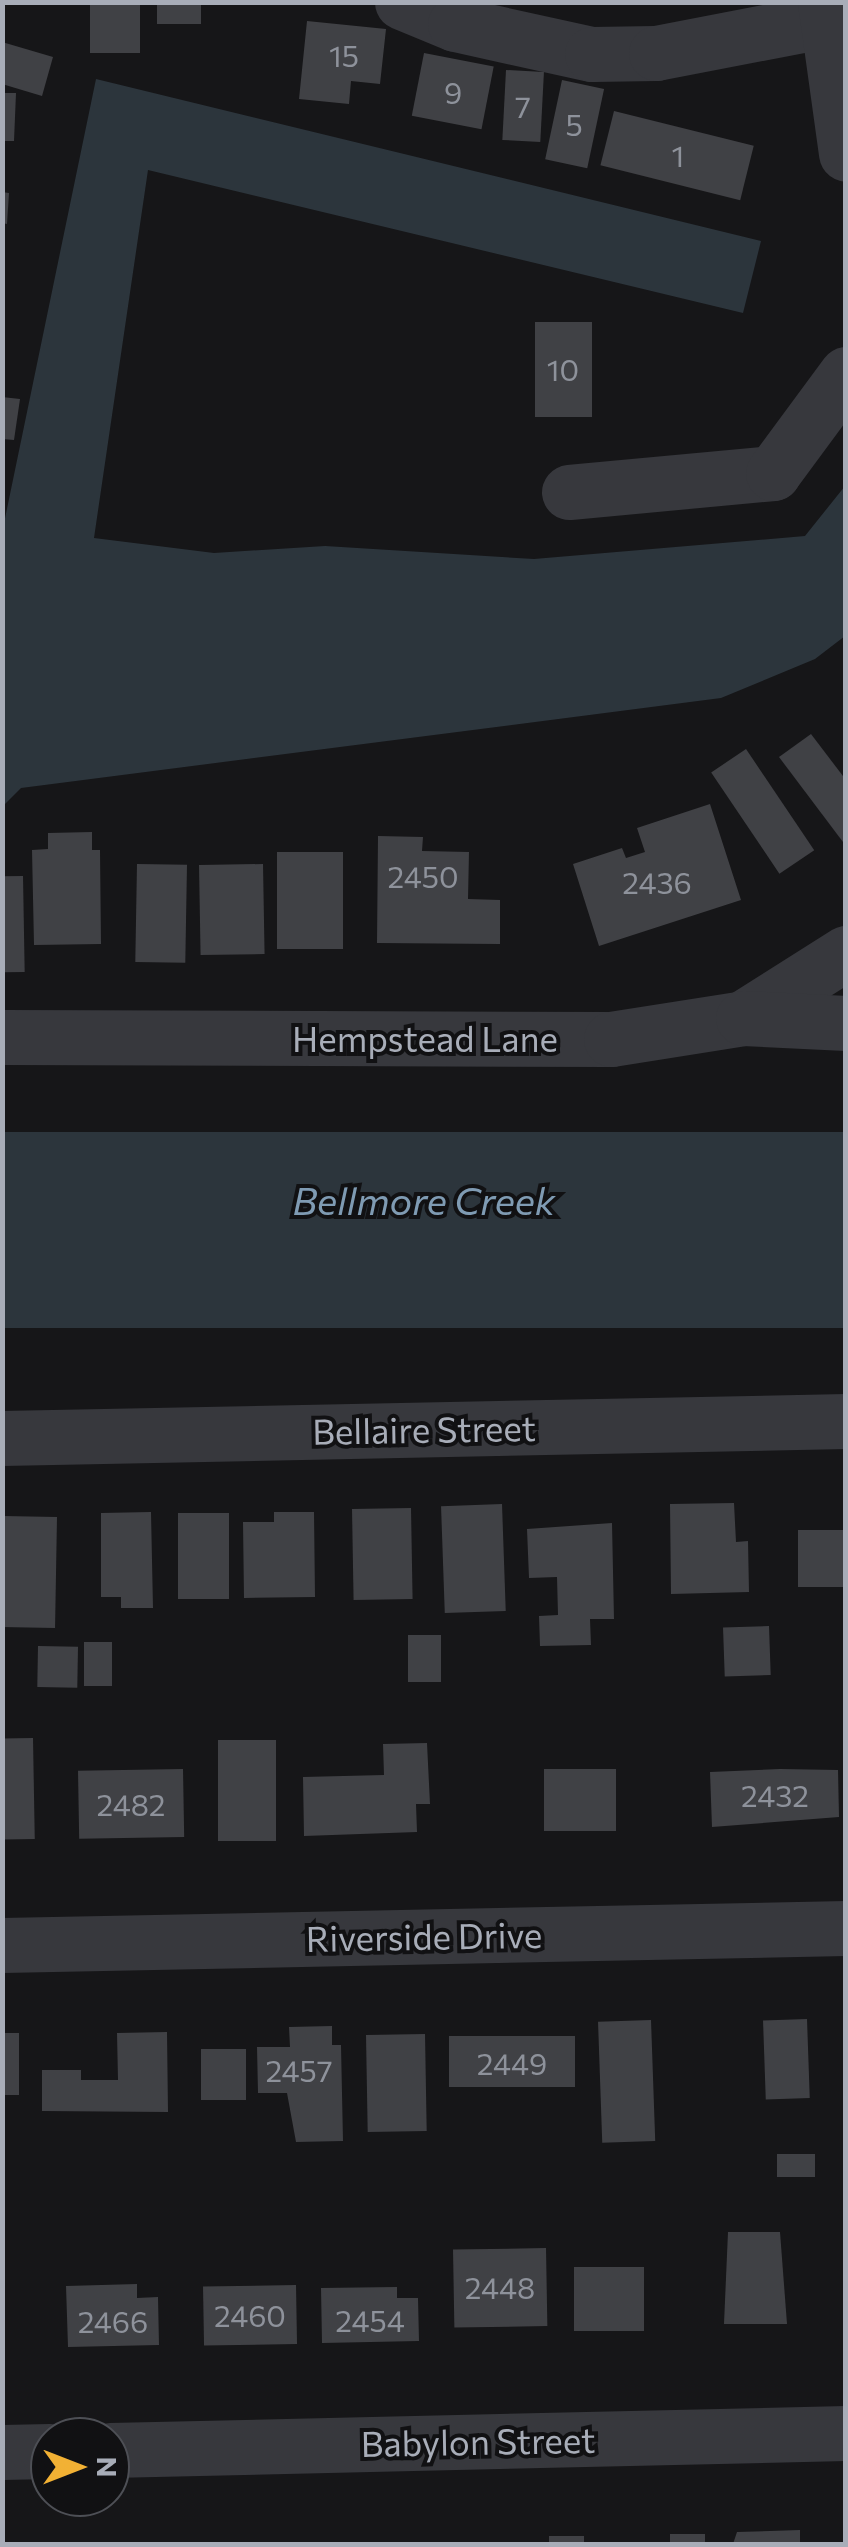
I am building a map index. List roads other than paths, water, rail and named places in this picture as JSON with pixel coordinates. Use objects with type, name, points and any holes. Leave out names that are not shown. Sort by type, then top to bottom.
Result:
[{"type":"street","points":[[402,2],[455,24],[592,54],[656,53],[827,11],[846,154]]},
{"type":"street","points":[[569,492],[774,473],[846,374]]},
{"type":"street","points":[[743,1018],[846,953]]},
{"type":"street","name":"Hempstead Lane","points":[[2,1037],[611,1039],[743,1018],[846,1023]]},
{"type":"street","name":"Bellaire Street","points":[[2,1438],[846,1421]]},
{"type":"street","name":"Riverside Drive","points":[[2,1945],[846,1928]]},
{"type":"street","name":"Babylon Street","points":[[130,2450],[846,2433]]},
{"type":"street","points":[[2,2452],[30,2451]]},
{"type":"water","points":[[96,79],[761,241],[743,313],[148,170],[94,538],[214,553],[325,546],[534,559],[805,536],[845,486],[845,636],[815,659],[721,698],[21,788],[3,806],[3,528]]},
{"type":"water","name":"Bellmore Creek","points":[[3,1132],[845,1132],[845,1328],[3,1328]]}]
